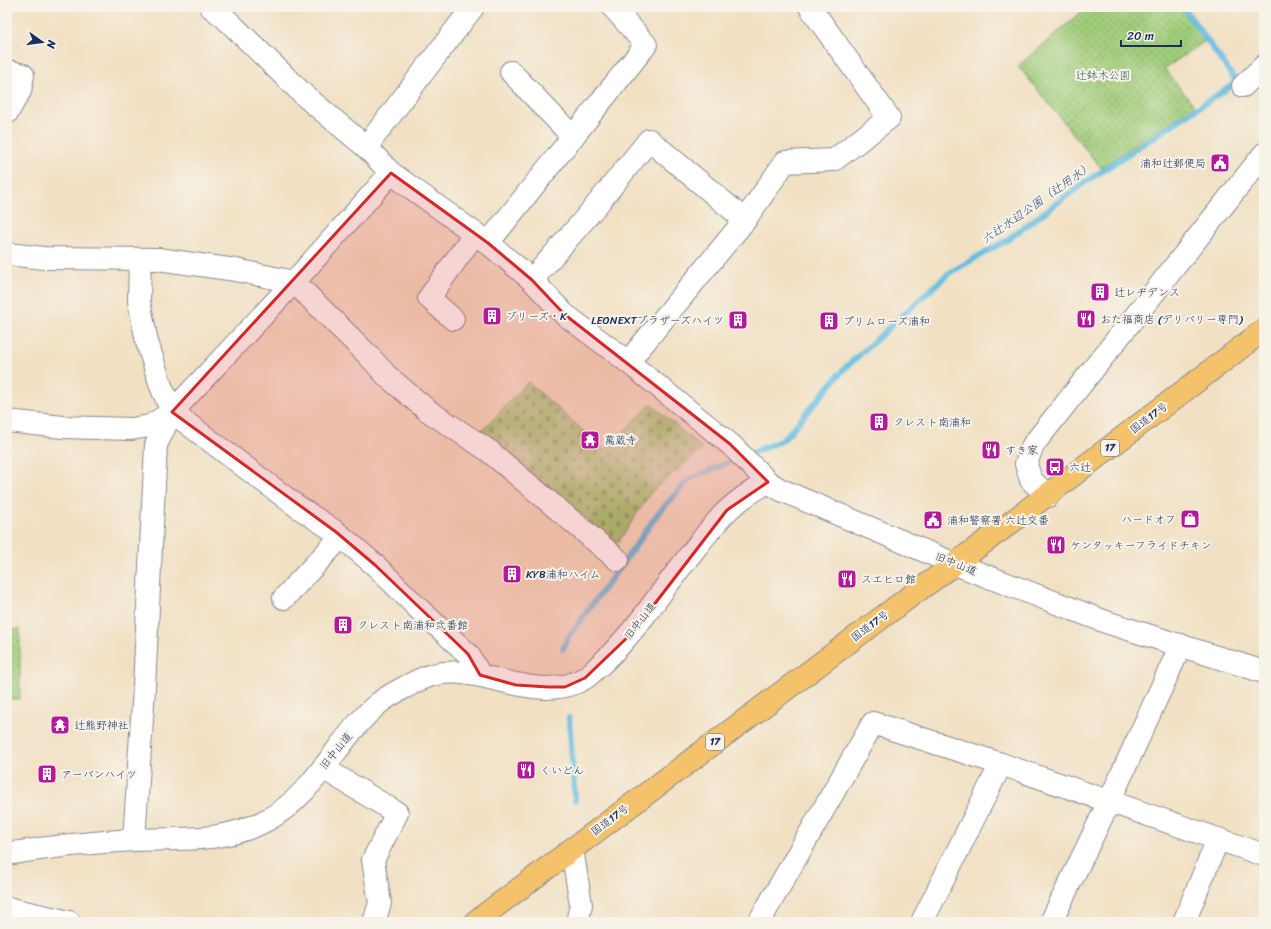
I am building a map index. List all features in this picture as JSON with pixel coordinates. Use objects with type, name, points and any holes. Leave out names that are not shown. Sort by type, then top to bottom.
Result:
[{"type":"highway","name":"国道17号","points":[[475,922],[1048,496],[1264,330]]},
{"type":"street","points":[[211,7],[224,17],[305,96],[366,146],[391,173],[481,238],[532,280],[564,314],[628,362],[730,444],[768,482]]},
{"type":"street","points":[[366,146],[474,7]]},
{"type":"street","points":[[453,319],[429,298],[481,238],[573,137],[646,46],[613,7]]},
{"type":"street","points":[[628,362],[745,220],[785,162],[834,160],[889,118],[810,7]]},
{"type":"street","points":[[1243,86],[1264,66]]},
{"type":"street","points":[[7,71],[23,75],[20,91],[7,113]]},
{"type":"street","points":[[511,72],[573,137]]},
{"type":"street","points":[[532,280],[595,207],[649,140],[745,220]]},
{"type":"street","points":[[1048,496],[1031,480],[1026,464],[1033,444],[1264,154]]},
{"type":"street","points":[[7,421],[63,427],[131,429],[150,426],[172,412],[294,282],[391,173]]},
{"type":"street","points":[[7,254],[44,258],[158,259],[236,270],[294,282],[367,354],[387,376],[427,410],[489,451],[618,560]]},
{"type":"street","points":[[140,259],[139,301],[146,342],[172,412],[298,507],[341,537],[374,565],[468,654],[480,675]]},
{"type":"street","points":[[134,840],[144,688],[156,445],[172,412]]},
{"type":"street","name":"旧中山道","points":[[7,854],[66,846],[134,840],[221,837],[244,831],[267,821],[289,806],[308,786],[354,728],[379,703],[395,692],[431,675],[454,672],[480,675],[516,685],[548,687],[565,686],[586,678],[633,632],[668,583],[727,510],[768,482],[781,490],[955,564],[1106,622],[1264,672]]},
{"type":"street","points":[[284,598],[341,537]]},
{"type":"street","points":[[1051,922],[1109,802],[1181,645]]},
{"type":"street","points":[[759,922],[873,723],[1001,764],[1264,855]]},
{"type":"street","points":[[922,922],[1001,764]]},
{"type":"street","points":[[323,768],[397,813],[372,860],[380,903],[374,922]]},
{"type":"street","points":[[1184,922],[1218,839]]},
{"type":"street","points":[[572,849],[581,905],[577,922]]},
{"type":"street","points":[[7,908],[69,922]]},
{"type":"highlighted area","points":[[391,173],[488,243],[532,280],[564,314],[730,444],[768,482],[727,510],[633,632],[585,678],[565,687],[548,687],[516,685],[480,675],[468,654],[375,565],[336,532],[172,412]]},
{"type":"green space","name":"辻鉢木公園","points":[[1087,7],[1180,7],[1205,41],[1164,69],[1195,106],[1101,168],[1018,66]]},
{"type":"green space","name":"萬蔵寺","points":[[528,382],[605,450],[651,404],[703,449],[652,491],[617,544],[480,433]]},
{"type":"green space","points":[[20,629],[20,699],[7,699],[7,630]]},
{"type":"waterway","name":"六辻水辺公園（辻用水）","points":[[747,455],[783,440],[845,368],[949,273],[1007,240],[1081,185],[1237,82],[1183,7]]},
{"type":"waterway","name":"六辻水辺公園（辻用水）","points":[[563,649],[569,636],[656,516],[689,479],[739,458]]},
{"type":"waterway","name":"六辻水辺公園（辻用水）","points":[[569,718],[575,800]]},
{"type":"place","name":"浦和辻郵便局","points":[[1220,163]]},
{"type":"place","name":"辻レヂデンス","points":[[1100,292]]},
{"type":"place","name":"ブリーズ・K","points":[[492,316]]},
{"type":"place","name":"おた福商店 (デリバリー専門)","points":[[1086,319]]},
{"type":"place","name":"LEONEXTブラザーズハイツ","points":[[738,320]]},
{"type":"place","name":"プリムローズ浦和","points":[[829,321]]},
{"type":"place","name":"クレスト南浦和","points":[[879,422]]},
{"type":"place","name":"萬蔵寺","points":[[590,440]]},
{"type":"place","name":"すき家","points":[[991,450]]},
{"type":"place","name":"六辻","points":[[1055,467]]},
{"type":"place","name":"ハードオフ","points":[[1190,519]]},
{"type":"place","name":"浦和警察署 六辻交番","points":[[933,520]]},
{"type":"place","name":"ケンタッキーフライドチキン","points":[[1056,545]]},
{"type":"place","name":"KYB浦和ハイム","points":[[512,574]]},
{"type":"place","name":"スエヒロ館","points":[[847,579]]},
{"type":"place","name":"クレスト南浦和弐番館","points":[[343,625]]},
{"type":"place","name":"辻熊野神社","points":[[60,725]]},
{"type":"place","name":"くいどん","points":[[526,770]]},
{"type":"place","name":"アーバンハイツ","points":[[47,774]]}]
